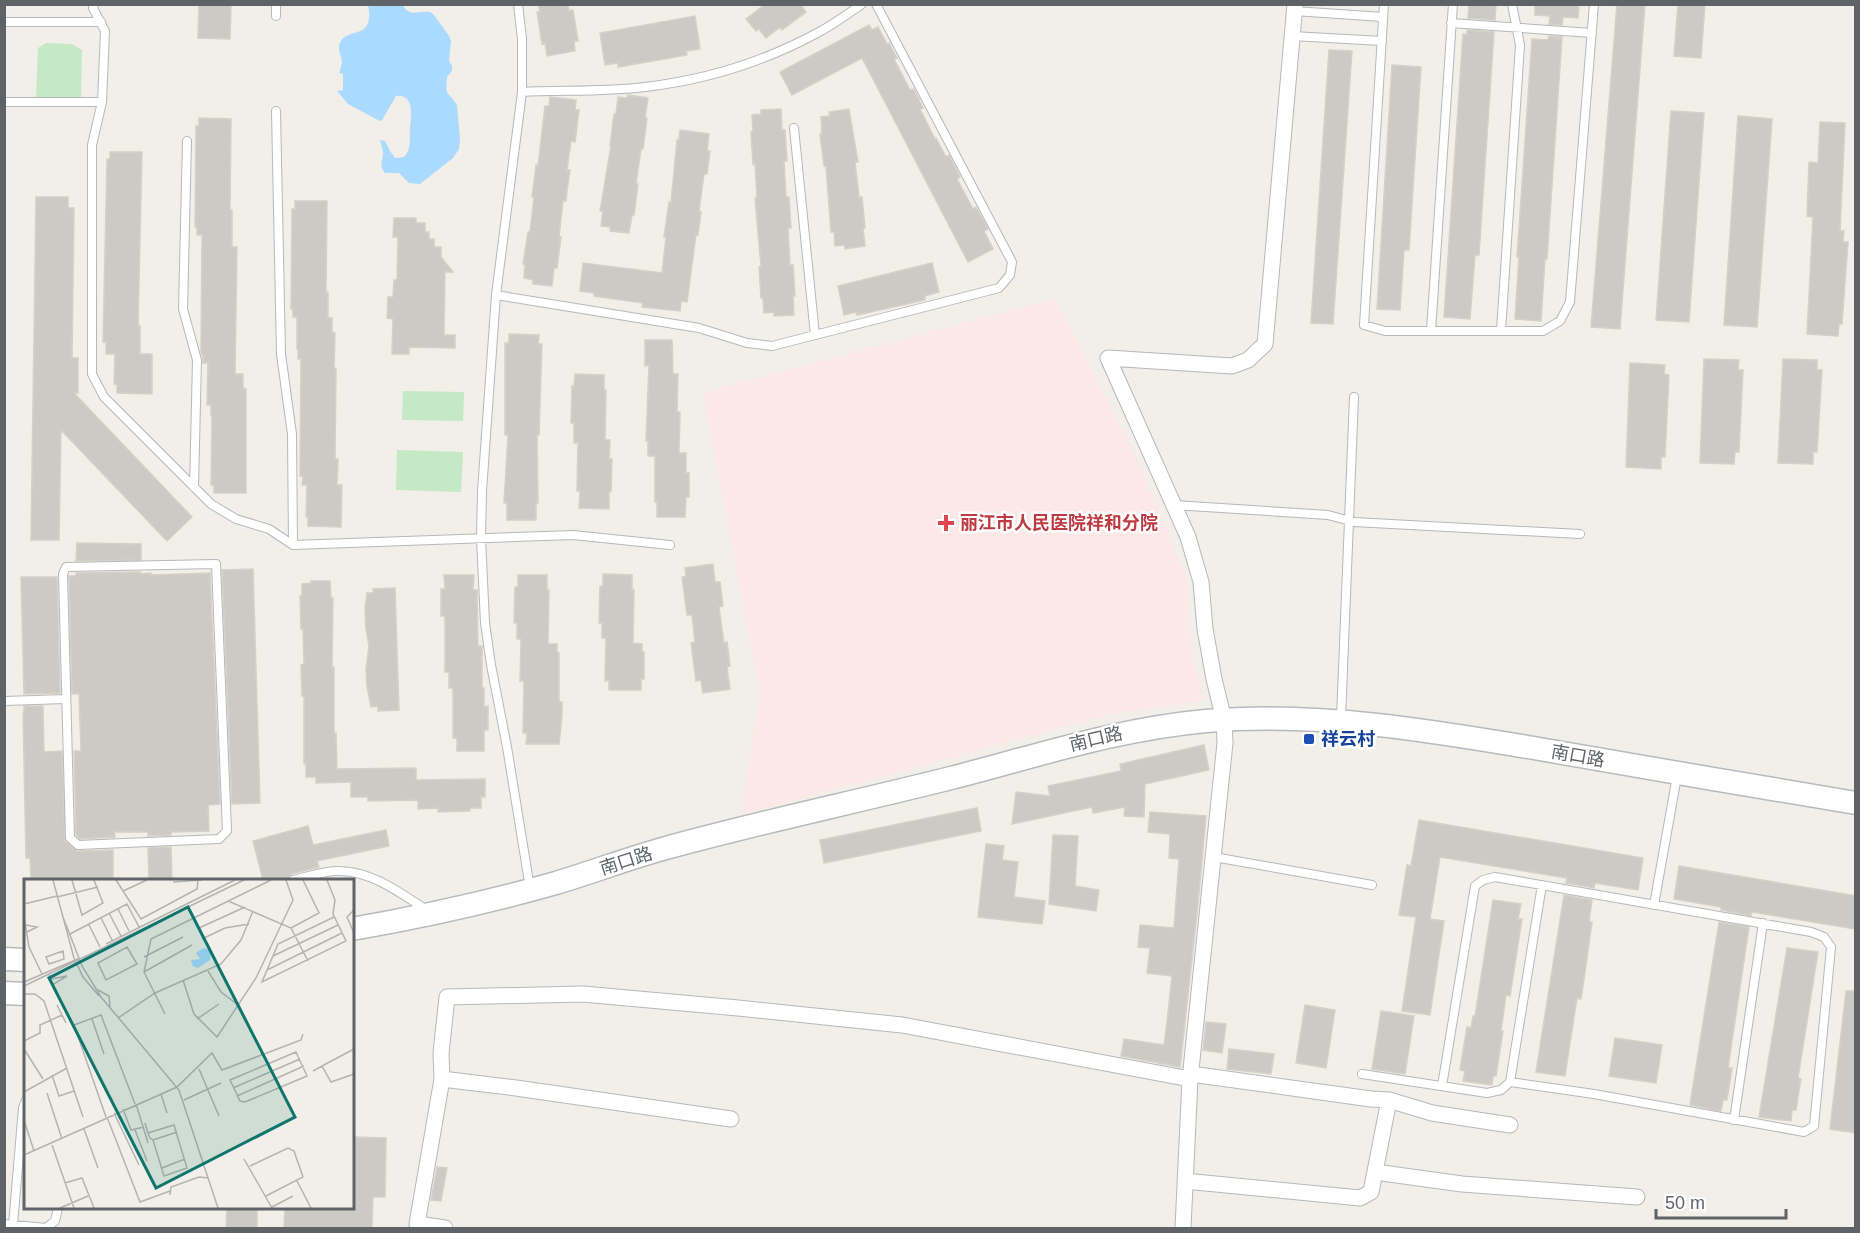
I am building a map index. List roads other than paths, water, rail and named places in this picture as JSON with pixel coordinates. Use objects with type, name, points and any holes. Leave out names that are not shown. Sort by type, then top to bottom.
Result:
[{"type":"main road","name":"南口路","points":[[354,929],[432,914],[530,890],[665,848],[954,777],[1075,743],[1163,726],[1224,720],[1255,718],[1340,723],[1452,735],[1856,803]]},
{"type":"main road","points":[[4,959],[24,960]]},
{"type":"main road","points":[[4,993],[24,994]]},
{"type":"street","points":[[1183,1228],[1191,1076],[1225,743],[1224,720],[1205,629],[1201,582],[1188,537],[1108,358],[1232,366],[1248,360],[1265,344],[1294,8]]},
{"type":"street","points":[[445,1228],[417,1224],[442,1079],[441,1053],[447,997],[583,994],[902,1025],[1191,1076],[1371,1100],[1389,1100],[1432,1113],[1510,1125]]},
{"type":"street","points":[[442,1079],[731,1119]]},
{"type":"street","points":[[1185,1181],[1360,1198],[1371,1192],[1389,1100]]},
{"type":"street","points":[[1375,1172],[1462,1184],[1636,1197]]},
{"type":"lane","points":[[93,4],[105,32],[102,102],[92,144],[92,374],[104,397],[211,504],[252,525],[269,529],[292,545],[573,535],[670,545]]},
{"type":"lane","points":[[276,4],[276,16]]},
{"type":"lane","points":[[518,4],[522,39],[522,92],[496,295],[482,491],[481,538],[482,580],[489,654],[507,747],[530,890]]},
{"type":"lane","points":[[522,92],[643,87],[712,74],[787,48],[820,32],[861,4]]},
{"type":"lane","points":[[496,295],[699,328],[759,345],[772,346],[999,288],[1007,280],[1012,262],[876,4]]},
{"type":"lane","points":[[1384,4],[1364,325],[1385,331],[1543,331],[1560,321],[1570,302],[1594,4]]},
{"type":"lane","points":[[1431,331],[1453,4]]},
{"type":"lane","points":[[1502,331],[1520,45],[1512,4]]},
{"type":"lane","points":[[1294,8],[1383,17]]},
{"type":"lane","points":[[4,22],[100,22]]},
{"type":"lane","points":[[1451,23],[1592,33]]},
{"type":"lane","points":[[1292,36],[1382,41]]},
{"type":"lane","points":[[4,102],[102,102]]},
{"type":"lane","points":[[276,111],[281,354],[292,434],[292,545]]},
{"type":"lane","points":[[794,128],[815,335]]},
{"type":"lane","points":[[187,141],[183,309],[197,360],[194,488]]},
{"type":"lane","points":[[1340,723],[1354,397]]},
{"type":"lane","points":[[1174,505],[1328,515],[1349,520],[1580,534]]},
{"type":"lane","points":[[216,564],[227,831],[219,839],[78,845],[70,838],[66,699],[63,574],[66,567],[216,564]]},
{"type":"lane","points":[[4,701],[66,699]]},
{"type":"lane","points":[[1654,904],[1677,773]]},
{"type":"lane","points":[[1214,857],[1372,885]]},
{"type":"lane","points":[[298,879],[338,870],[362,874],[385,883],[432,914]]},
{"type":"lane","points":[[1442,1086],[1475,886],[1483,880],[1495,877],[1818,933],[1831,947],[1814,1126],[1804,1132],[1594,1094],[1510,1082]]},
{"type":"lane","points":[[1362,1074],[1494,1092],[1501,1090],[1510,1082],[1542,885]]},
{"type":"lane","points":[[1734,1120],[1763,923]]},
{"type":"lane","points":[[24,1105],[9,1225],[46,1228],[55,1221],[58,1209]]},
{"type":"water","points":[[368,5],[402,5],[411,12],[430,12],[451,41],[449,61],[452,71],[447,77],[446,89],[457,105],[459,149],[453,158],[420,184],[409,183],[399,173],[385,173],[381,166],[383,150],[380,140],[385,141],[395,158],[404,157],[408,151],[411,112],[406,98],[396,96],[380,121],[348,104],[337,91],[343,90],[343,74],[339,73],[342,63],[339,49],[341,41],[350,34],[365,28],[369,16]]},
{"type":"place","name":"丽江市人民医院祥和分院","points":[[946,523]]},
{"type":"place","name":"祥云村","points":[[1309,739]]}]
